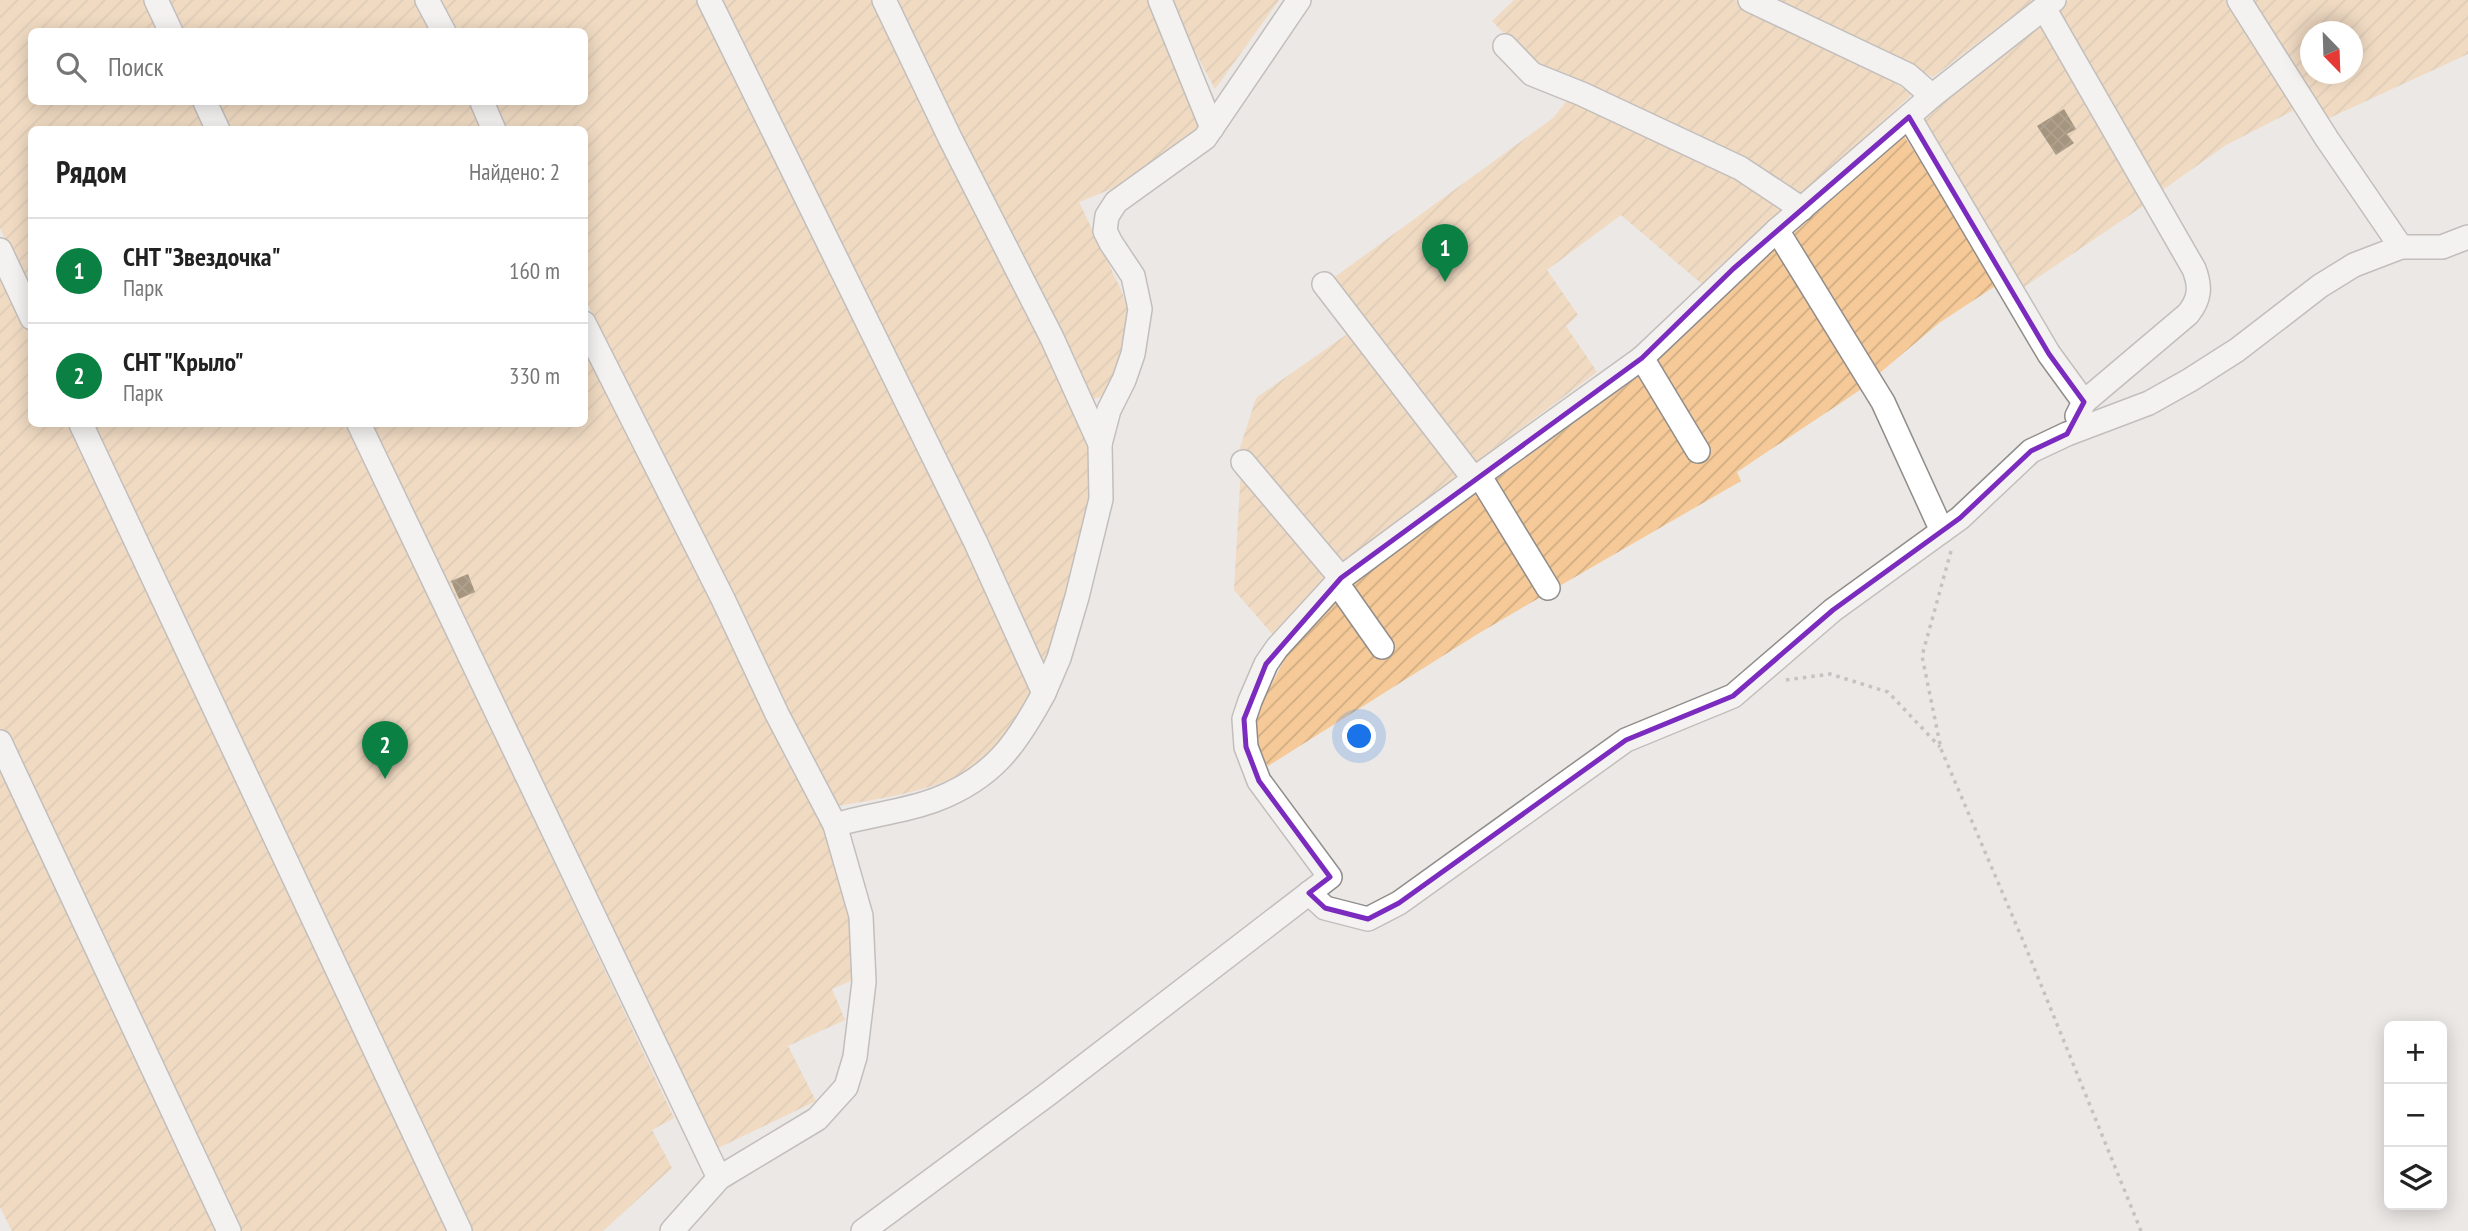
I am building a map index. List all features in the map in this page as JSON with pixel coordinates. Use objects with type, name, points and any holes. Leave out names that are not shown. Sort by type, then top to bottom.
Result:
[{"type":"street","points":[[156,0],[169,28]]},
{"type":"street","points":[[427,0],[442,28]]},
{"type":"street","points":[[709,0],[976,543],[1044,693]]},
{"type":"street","points":[[884,0],[950,138],[1052,338],[1100,444]]},
{"type":"street","points":[[1160,0],[1212,128]]},
{"type":"street","points":[[835,825],[935,800],[967,784],[993,766],[1023,732],[1059,658],[1074,609],[1101,499],[1100,444],[1109,410],[1133,354],[1138,331],[1140,309],[1133,276],[1105,231],[1107,216],[1116,202],[1205,138],[1299,0]]},
{"type":"street","points":[[1750,0],[1908,75],[1932,96]]},
{"type":"street","points":[[2239,0],[2327,139],[2401,247]]},
{"type":"street","points":[[863,1231],[1048,1094],[1330,877],[1259,781],[1246,747],[1244,719],[1266,664],[1339,581],[1642,358],[1777,230],[1932,96],[2049,4],[2194,268],[2199,291],[2198,298],[2188,314],[2084,402],[2067,434]]},
{"type":"street","points":[[1505,46],[1532,74],[1582,94],[1740,168],[1802,209]]},
{"type":"street","points":[[206,105],[216,126]]},
{"type":"street","points":[[483,105],[493,126]]},
{"type":"street","points":[[1909,117],[2049,354],[2084,402]]},
{"type":"street","points":[[1777,230],[1883,402],[1951,525]]},
{"type":"street","points":[[1308,893],[1325,908],[1368,919],[1399,903],[1626,740],[1733,696],[1833,610],[1951,525],[2031,451],[2148,403],[2190,380],[2354,265],[2401,247],[2442,247],[2468,237]]},
{"type":"street","points":[[0,250],[28,310]]},
{"type":"street","points":[[1324,284],[1477,477],[1548,588]]},
{"type":"street","points":[[588,331],[723,599],[777,714],[835,825],[861,916],[863,982],[855,1057],[846,1087],[817,1119],[719,1178],[672,1231]]},
{"type":"street","points":[[1642,358],[1698,451]]},
{"type":"street","points":[[82,427],[460,1231]]},
{"type":"street","points":[[360,427],[719,1178]]},
{"type":"street","points":[[1243,462],[1339,581],[1382,647]]},
{"type":"street","points":[[0,742],[229,1231]]},
{"type":"path","points":[[1951,525],[1922,656],[1941,748],[2141,1231]]},
{"type":"path","points":[[1782,680],[1830,674],[1888,692],[1941,748]]},
{"type":"highlighted area","points":[[1909,117],[2049,354],[2084,402],[2067,434],[2031,451],[1960,518],[1833,610],[1733,696],[1626,740],[1399,903],[1368,919],[1325,908],[1309,893],[1330,877],[1259,781],[1246,747],[1244,719],[1266,664],[1341,578],[1642,358],[1733,269]]},
{"type":"shaded area","points":[[0,0],[145,0],[159,28],[28,28],[28,105],[195,105],[205,126],[28,126],[28,291],[0,228]]},
{"type":"shaded area","points":[[167,0],[422,0],[436,28],[181,28]]},
{"type":"shaded area","points":[[442,0],[700,0],[1027,674],[1031,701],[1005,738],[987,757],[953,778],[935,785],[839,806],[808,752],[588,305],[588,126],[501,126],[490,105],[588,105],[588,28],[455,28]]},
{"type":"shaded area","points":[[716,0],[874,0],[1092,444],[1095,485],[1053,658],[1043,666]]},
{"type":"shaded area","points":[[892,0],[1150,0],[1200,128],[1190,138],[1116,187],[1079,202],[1122,292],[1130,317],[1121,363],[1107,395],[1090,400]]},
{"type":"shaded area","points":[[1167,0],[1279,0],[1215,89]]},
{"type":"shaded area","points":[[1514,0],[1735,0],[1868,66],[1912,94],[1801,198],[1537,67],[1492,21]]},
{"type":"shaded area","points":[[1768,0],[2034,0],[1933,77]]},
{"type":"shaded area","points":[[2069,0],[2233,0],[2300,107],[2226,145],[2157,194],[2053,12]]},
{"type":"shaded area","points":[[2248,0],[2468,0],[2468,54],[2327,119],[2304,84],[2363,84],[2363,21],[2300,21],[2300,78]]},
{"type":"shaded area","points":[[2041,21],[2146,204],[2021,289],[1918,120]]},
{"type":"shaded area","points":[[1570,97],[1724,168],[1784,211],[1702,284],[1621,215],[1547,270],[1578,315],[1566,326],[1597,372],[1472,465],[1332,279],[1553,118]]},
{"type":"shaded area","points":[[217,105],[471,105],[482,126],[228,126]]},
{"type":"shaded area","points":[[1904,136],[2000,283],[1939,323],[1875,377],[1794,233]]},
{"type":"shaded area","points":[[1778,246],[1866,386],[1737,472],[1741,481],[1556,588],[1492,482],[1643,373]]},
{"type":"shaded area","points":[[0,271],[28,332],[28,427],[72,427],[452,1231],[240,1231],[101,931],[0,729]]},
{"type":"shaded area","points":[[1353,330],[1462,476],[1340,567],[1240,448],[1256,398]]},
{"type":"shaded area","points":[[588,346],[787,762],[823,823],[850,904],[853,980],[832,989],[845,1020],[788,1046],[816,1101],[712,1151],[371,427],[588,427]]},
{"type":"shaded area","points":[[92,427],[349,427],[674,1118],[652,1130],[672,1168],[603,1231],[472,1231],[437,1152],[324,925]]},
{"type":"shaded area","points":[[1241,469],[1329,575],[1274,636],[1234,590]]},
{"type":"shaded area","points":[[1480,490],[1544,595],[1268,766],[1251,743],[1258,711],[1286,656],[1309,622],[1414,534]]},
{"type":"shaded area","points":[[0,773],[132,1041],[220,1231],[12,1231],[0,1207]]},
{"type":"building","points":[[2064,109],[2076,129],[2067,134],[2074,143],[2056,155],[2037,126]]},
{"type":"building","points":[[468,574],[475,592],[459,599],[451,581]]},
{"type":"place","name":"СНТ \"Звездочка\"","points":[[1445,282]]},
{"type":"place","name":"СНТ \"Крыло\"","points":[[385,779]]}]
